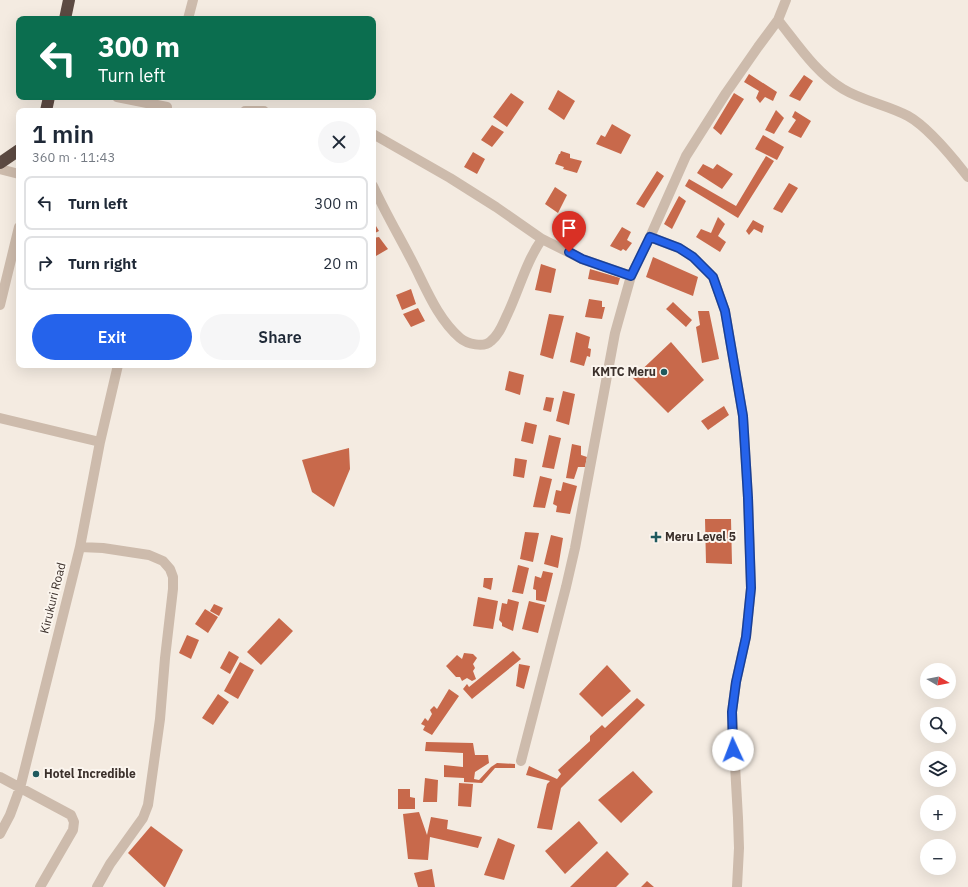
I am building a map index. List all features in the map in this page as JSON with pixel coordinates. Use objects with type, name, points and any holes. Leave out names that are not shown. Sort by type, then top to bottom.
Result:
[{"type":"highway","points":[[66,16],[69,0]]},
{"type":"highway","points":[[0,163],[16,152]]},
{"type":"street","points":[[189,16],[192,0]]},
{"type":"street","points":[[521,761],[575,548],[614,341],[631,276],[686,156],[726,93],[778,20],[786,0]]},
{"type":"street","points":[[778,20],[821,72],[843,89],[908,116],[921,125],[953,158],[968,177]]},
{"type":"street","points":[[136,100],[167,105]]},
{"type":"street","points":[[376,136],[450,178],[496,207],[542,239],[582,259],[631,276]]},
{"type":"street","points":[[0,169],[16,173]]},
{"type":"street","points":[[376,192],[434,304],[454,332],[462,340],[469,343],[489,343],[497,336],[518,291],[532,254],[542,239]]},
{"type":"street","points":[[650,237],[679,248],[693,257],[713,277],[725,311],[743,416],[751,588],[746,637],[736,682],[732,712],[739,848],[737,887]]},
{"type":"street","points":[[0,305],[16,239]]},
{"type":"street","name":"Kirukuri Road","points":[[0,834],[10,815],[20,788],[80,547],[100,442],[117,368]]},
{"type":"street","points":[[0,418],[100,442]]},
{"type":"street","points":[[80,547],[103,548],[149,556],[163,561],[170,569],[173,578],[160,719],[148,805],[143,818],[110,864],[97,887]]},
{"type":"street","points":[[0,777],[71,815],[74,822],[73,830],[40,887]]},
{"type":"building","points":[[749,74],[777,92],[773,101],[765,97],[760,103],[756,98],[759,91],[744,82]]},
{"type":"building","points":[[804,75],[813,81],[800,101],[789,96]]},
{"type":"building","points":[[558,90],[575,101],[564,120],[548,109]]},
{"type":"building","points":[[511,93],[524,102],[507,127],[493,117]]},
{"type":"building","points":[[734,93],[744,99],[721,135],[713,128]]},
{"type":"building","points":[[776,110],[784,118],[774,134],[765,130]]},
{"type":"building","points":[[795,111],[811,121],[801,138],[788,132],[796,120],[792,117]]},
{"type":"building","points":[[612,124],[631,135],[621,154],[596,144],[601,135],[605,137]]},
{"type":"building","points":[[492,125],[504,132],[492,147],[481,140]]},
{"type":"building","points":[[763,135],[784,147],[777,160],[755,149]]},
{"type":"building","points":[[561,151],[570,154],[570,158],[582,161],[577,173],[563,169],[564,167],[555,164]]},
{"type":"building","points":[[473,152],[485,159],[477,174],[464,167]]},
{"type":"building","points":[[766,156],[774,161],[738,218],[685,186],[689,179],[736,206]]},
{"type":"building","points":[[703,164],[713,169],[717,164],[733,174],[722,189],[697,173]]},
{"type":"building","points":[[657,171],[664,176],[644,208],[636,204]]},
{"type":"building","points":[[789,183],[798,188],[782,213],[773,209]]},
{"type":"building","points":[[555,187],[567,195],[558,213],[545,204]]},
{"type":"building","points":[[679,196],[686,201],[672,229],[664,224]]},
{"type":"building","points":[[718,217],[725,224],[718,236],[726,242],[720,252],[696,237],[701,229],[711,233]]},
{"type":"building","points":[[753,220],[764,226],[762,233],[754,229],[749,235],[746,231]]},
{"type":"building","points":[[622,227],[631,232],[627,240],[632,243],[626,251],[623,249],[621,251],[610,246]]},
{"type":"building","points":[[379,237],[388,249],[376,256],[376,238]]},
{"type":"building","points":[[653,257],[698,277],[693,296],[646,277]]},
{"type":"building","points":[[541,264],[556,269],[551,293],[535,290]]},
{"type":"building","points":[[590,269],[620,278],[618,285],[588,279]]},
{"type":"building","points":[[411,289],[416,304],[402,310],[396,295]]},
{"type":"building","points":[[589,299],[602,301],[602,307],[605,307],[602,319],[585,317]]},
{"type":"building","points":[[673,302],[692,320],[686,327],[666,309]]},
{"type":"building","points":[[418,308],[425,321],[411,327],[403,314]]},
{"type":"building","points":[[698,311],[709,311],[719,359],[702,363],[696,327],[700,325]]},
{"type":"building","points":[[549,314],[564,316],[553,359],[540,355]]},
{"type":"building","points":[[576,332],[590,337],[588,348],[591,349],[590,357],[587,356],[584,366],[570,362]]},
{"type":"building","points":[[671,342],[704,380],[668,413],[633,378]]},
{"type":"building","points":[[509,371],[524,375],[520,395],[505,390]]},
{"type":"building","points":[[563,391],[575,394],[569,425],[556,421]]},
{"type":"building","points":[[546,397],[554,398],[551,412],[543,410]]},
{"type":"building","points":[[724,406],[729,415],[708,430],[701,421]]},
{"type":"building","points":[[525,422],[537,425],[533,444],[521,441]]},
{"type":"building","points":[[549,435],[561,438],[554,469],[542,467]]},
{"type":"building","points":[[572,444],[581,446],[581,455],[587,457],[585,467],[578,467],[574,479],[566,478]]},
{"type":"building","points":[[349,448],[350,469],[334,507],[312,492],[302,460]]},
{"type":"building","points":[[515,458],[527,460],[524,478],[513,476]]},
{"type":"building","points":[[540,476],[552,479],[545,508],[533,507]]},
{"type":"building","points":[[563,482],[577,486],[570,514],[556,512],[557,506],[553,504],[556,490],[561,491]]},
{"type":"building","points":[[705,519],[731,519],[732,564],[706,563]]},
{"type":"building","points":[[525,532],[539,533],[533,562],[520,559]]},
{"type":"building","points":[[551,535],[563,538],[558,568],[544,564]]},
{"type":"building","points":[[518,565],[529,568],[523,594],[512,592]]},
{"type":"building","points":[[543,571],[553,573],[546,602],[536,600],[536,590],[533,589],[535,576],[541,578]]},
{"type":"building","points":[[484,578],[493,578],[491,590],[483,587]]},
{"type":"building","points":[[478,597],[498,601],[493,629],[473,626]]},
{"type":"building","points":[[508,599],[519,602],[513,631],[502,626],[502,623],[499,620],[502,603],[507,604]]},
{"type":"building","points":[[529,601],[545,605],[538,633],[522,629]]},
{"type":"building","points":[[214,604],[223,608],[219,616],[210,611]]},
{"type":"building","points":[[205,609],[218,617],[208,633],[195,624]]},
{"type":"building","points":[[279,618],[293,631],[261,665],[247,652]]},
{"type":"building","points":[[187,635],[199,640],[191,659],[179,653]]},
{"type":"building","points":[[229,651],[239,657],[230,674],[220,668]]},
{"type":"building","points":[[513,651],[521,659],[472,699],[463,689],[467,684],[469,687]]},
{"type":"building","points":[[464,653],[473,654],[477,658],[473,664],[475,668],[473,671],[476,679],[472,681],[467,678],[462,681],[460,677],[456,677],[446,666],[457,655],[462,659]]},
{"type":"building","points":[[240,662],[254,670],[238,699],[224,691]]},
{"type":"building","points":[[519,664],[530,666],[524,689],[516,686]]},
{"type":"building","points":[[607,665],[631,691],[602,717],[579,694]]},
{"type":"building","points":[[449,689],[459,696],[432,735],[423,730],[425,726],[421,724],[425,718],[428,721],[432,714],[430,710],[434,706],[437,709]]},
{"type":"building","points":[[218,694],[229,702],[213,725],[202,718]]},
{"type":"building","points":[[637,698],[645,705],[561,788],[552,830],[537,828],[547,784],[550,781],[526,775],[529,766],[557,779],[561,774],[558,770],[590,741],[590,736],[602,725],[605,728]]},
{"type":"building","points":[[426,742],[473,743],[475,755],[488,755],[489,763],[475,772],[474,779],[479,780],[491,767],[497,763],[515,764],[515,768],[495,768],[482,783],[464,782],[464,778],[444,777],[444,765],[463,767],[463,753],[425,751]]},
{"type":"building","points":[[633,771],[653,792],[621,823],[598,800]]},
{"type":"building","points":[[425,778],[438,780],[437,802],[423,802]]},
{"type":"building","points":[[459,783],[473,784],[471,807],[458,806]]},
{"type":"building","points":[[398,789],[410,789],[410,797],[415,798],[415,809],[398,809]]},
{"type":"building","points":[[419,812],[427,835],[431,817],[448,820],[447,829],[482,837],[478,848],[430,837],[428,860],[408,859],[403,814]]},
{"type":"building","points":[[579,821],[598,843],[565,874],[545,851]]},
{"type":"building","points":[[151,826],[183,850],[165,887],[128,853]]},
{"type":"building","points":[[498,838],[515,845],[504,880],[484,875]]},
{"type":"building","points":[[607,851],[629,874],[616,887],[570,887]]},
{"type":"building","points":[[432,869],[435,887],[418,887],[414,873]]},
{"type":"building","points":[[647,881],[654,887],[641,887]]},
{"type":"place","name":"KMTC Meru","points":[[664,372]]},
{"type":"place","name":"Meru Level 5","points":[[656,537]]},
{"type":"place","name":"Hotel Incredible","points":[[36,774]]},
{"type":"route","points":[[569,252],[582,259],[631,276],[650,237],[679,248],[693,257],[713,277],[725,311],[743,416],[751,588],[746,637],[736,682],[732,712],[733,750]]}]
